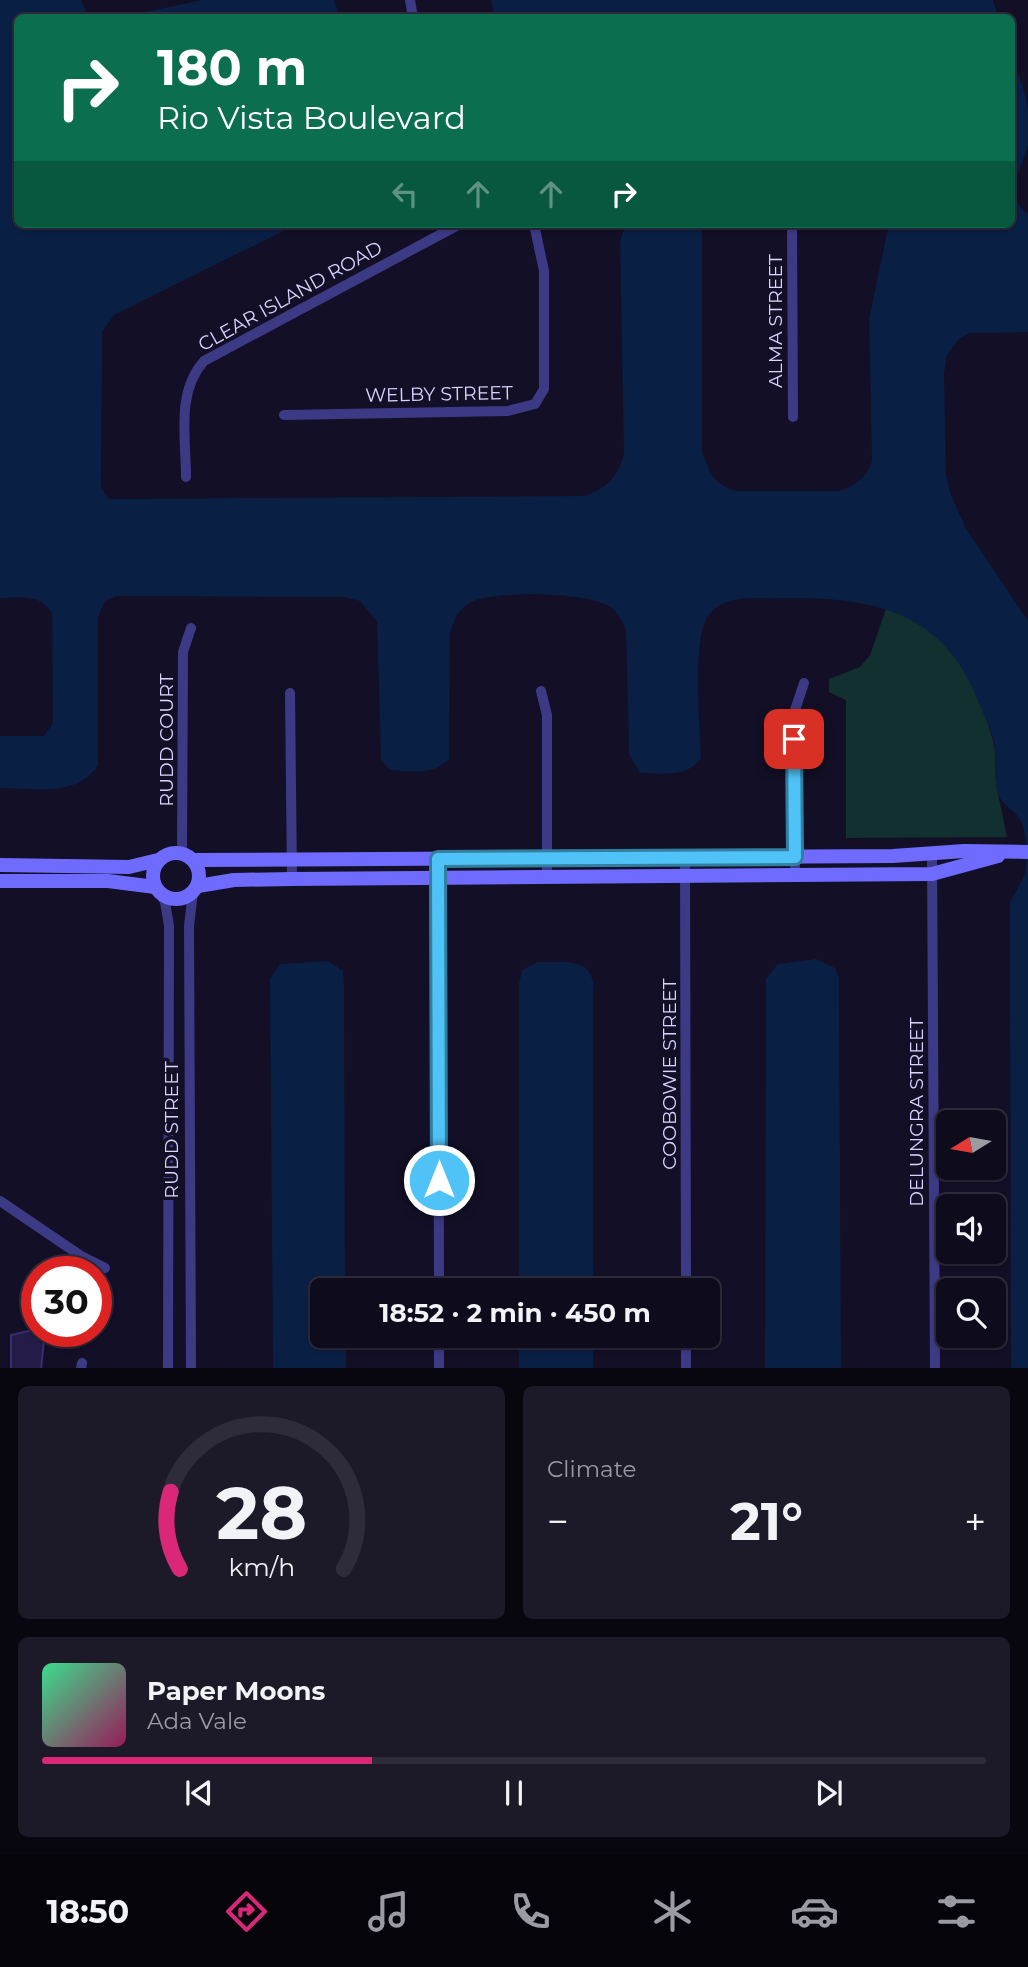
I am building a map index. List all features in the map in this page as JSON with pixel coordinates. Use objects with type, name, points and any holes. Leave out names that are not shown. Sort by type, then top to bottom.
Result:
[{"type":"street","name":"CLEAR ISLAND ROAD","points":[[186,477],[186,399],[191,380],[204,361],[453,228]]},
{"type":"street","name":"WELBY STREET","points":[[284,415],[508,411],[535,404],[544,388],[544,271],[535,228]]},
{"type":"street","name":"ALMA STREET","points":[[792,228],[793,417]]},
{"type":"street","name":"RUDD COURT","points":[[188,856],[183,652],[191,628]]},
{"type":"street","points":[[795,876],[794,713],[804,683]]},
{"type":"street","points":[[541,691],[547,715],[547,878]]},
{"type":"street","points":[[290,693],[292,878]]},
{"type":"street","points":[[0,865],[129,867],[158,860],[167,854],[292,859],[438,859],[795,857],[932,855],[964,851],[1026,852]]},
{"type":"street","points":[[0,881],[108,881],[158,891],[177,899],[195,889],[234,880],[292,878],[932,874],[967,867],[1007,852]]},
{"type":"street","name":"DELUNGRA STREET","points":[[932,855],[935,1368]]},
{"type":"street","points":[[188,856],[199,878],[195,889]]},
{"type":"street","name":"COOBOWIE STREET","points":[[685,857],[686,1278]]},
{"type":"street","points":[[438,859],[439,1278]]},
{"type":"street","points":[[158,860],[154,868],[158,891]]},
{"type":"street","name":"RUDD STREET","points":[[191,1368],[188,926],[195,889]]},
{"type":"street","name":"RUDD STREET","points":[[158,891],[168,915],[168,1368]]},
{"type":"street","points":[[169,1146],[189,1146]]},
{"type":"street","points":[[0,1201],[81,1256]]},
{"type":"street","points":[[168,1284],[190,1284]]},
{"type":"street","points":[[439,1348],[439,1368]]},
{"type":"street","points":[[686,1348],[686,1368]]},
{"type":"green space","points":[[886,609],[926,628],[957,659],[969,678],[987,719],[993,741],[997,789],[1007,837],[846,838],[846,700],[829,692],[829,679],[860,667],[870,655]]},
{"type":"water","points":[[0,0],[81,0],[87,14],[14,14],[14,228],[289,228],[114,315],[102,332],[101,488],[109,499],[585,496],[600,489],[615,475],[624,454],[620,241],[625,228],[702,228],[702,451],[707,466],[718,482],[737,491],[840,491],[860,480],[872,461],[869,319],[888,228],[1015,228],[1015,189],[1020,206],[1028,214],[1028,332],[969,333],[958,340],[947,355],[944,373],[946,475],[950,492],[965,527],[1028,621],[1028,1368],[1011,1368],[1010,903],[1026,870],[1026,840],[1020,819],[998,794],[993,737],[979,703],[964,672],[946,647],[925,629],[901,615],[875,606],[846,601],[752,598],[723,604],[708,616],[700,644],[698,684],[701,758],[695,765],[681,772],[640,773],[629,754],[626,630],[614,610],[601,602],[584,598],[541,594],[481,599],[461,609],[450,634],[449,759],[436,768],[414,771],[390,770],[381,760],[377,622],[360,601],[345,597],[116,596],[105,601],[98,617],[98,765],[79,783],[67,787],[0,788],[0,736],[44,736],[53,723],[52,613],[36,599],[0,598]]},
{"type":"water","points":[[202,0],[334,0],[338,14],[136,14]]},
{"type":"water","points":[[491,0],[993,0],[997,14],[494,14]]},
{"type":"water","points":[[1015,65],[1028,110],[1028,143],[1015,189]]},
{"type":"water","points":[[816,959],[835,968],[839,978],[841,1368],[765,1368],[766,979],[778,964]]},
{"type":"water","points":[[328,961],[343,971],[345,1278],[310,1278],[310,1348],[346,1348],[346,1368],[273,1368],[270,979],[280,964]]},
{"type":"water","points":[[538,962],[572,963],[585,968],[593,982],[593,1278],[519,1278],[519,984],[522,970]]},
{"type":"water","points":[[519,1348],[593,1348],[593,1368],[519,1368]]},
{"type":"building","points":[[21,1333],[21,1347],[43,1347],[41,1368],[11,1368],[11,1335]]},
{"type":"route","points":[[439,1180],[438,859],[795,857],[794,739]]}]
